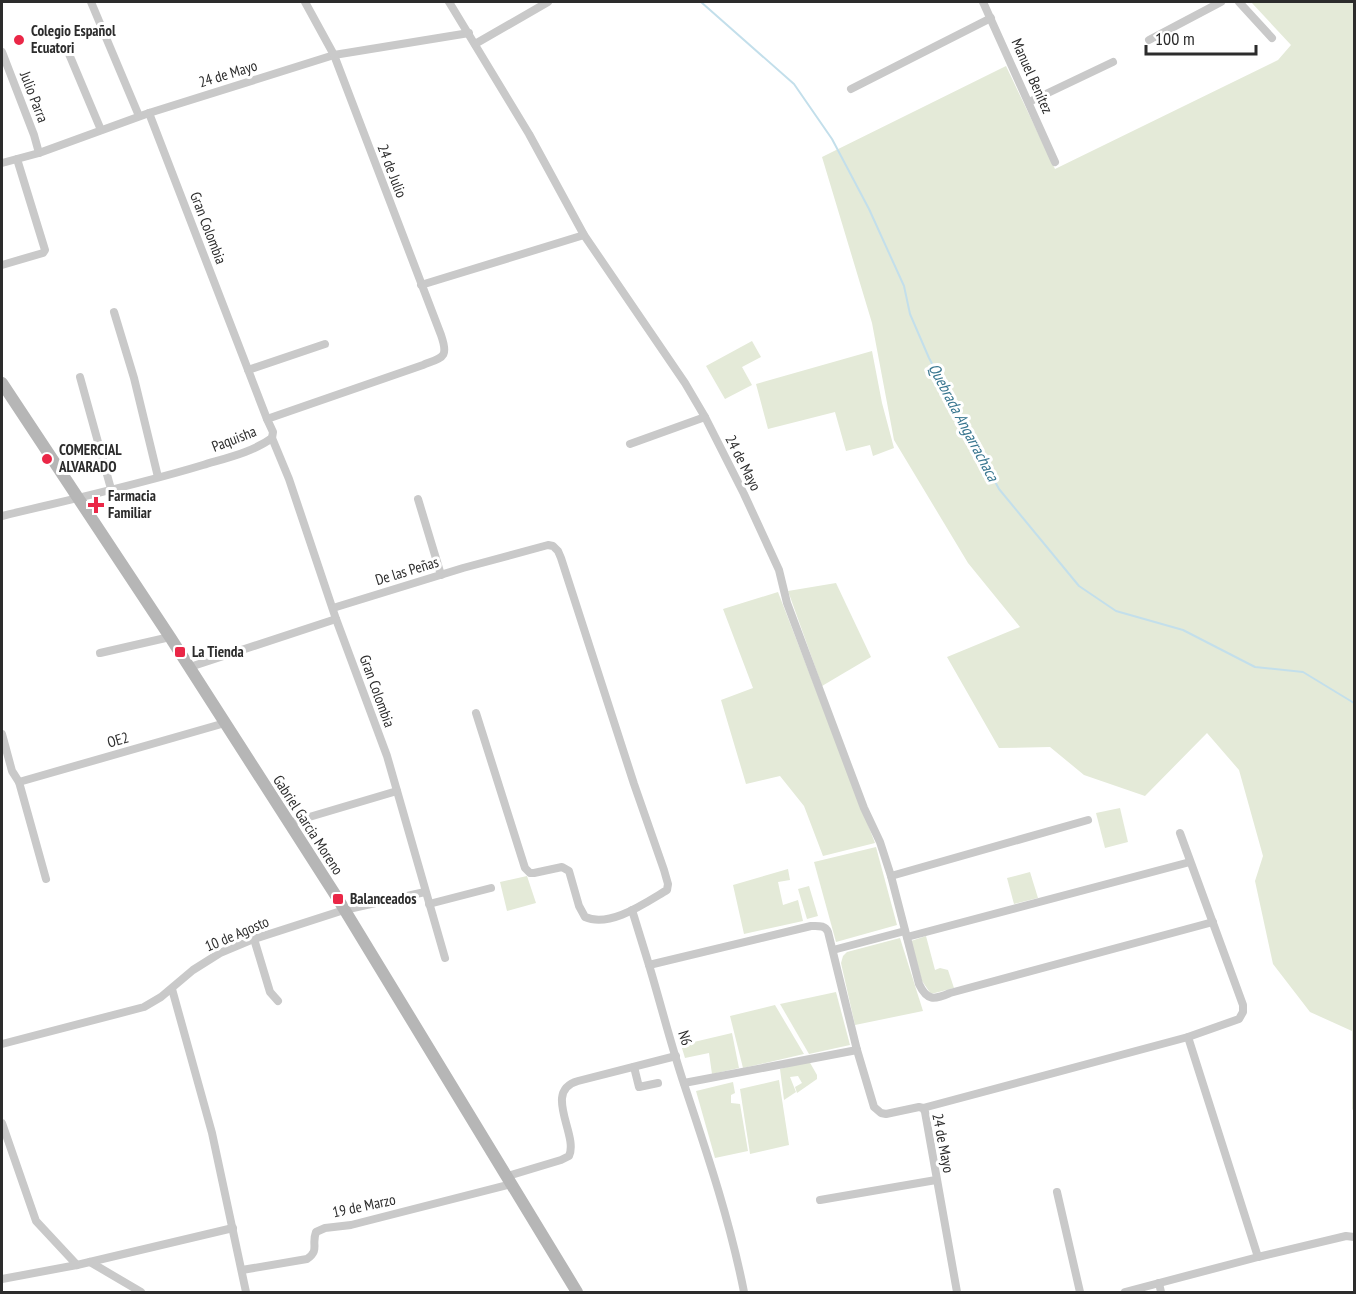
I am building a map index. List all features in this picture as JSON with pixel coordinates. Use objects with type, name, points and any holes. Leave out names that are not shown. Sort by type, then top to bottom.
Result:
[{"type":"street","points":[[91,2],[139,116]]},
{"type":"street","name":"24 de Julio","points":[[305,2],[334,55],[441,335],[445,353]]},
{"type":"street","name":"24 de Mayo","points":[[449,2],[529,134],[584,236],[685,383],[744,494],[779,570],[787,603],[864,808],[880,842],[921,989],[927,996],[939,998],[950,993],[1212,922]]},
{"type":"street","points":[[475,44],[548,2]]},
{"type":"street","name":"Manuel Benítez","points":[[983,2],[1055,162]]},
{"type":"street","points":[[1149,40],[1221,2]]},
{"type":"street","points":[[1239,2],[1272,38]]},
{"type":"street","points":[[851,89],[991,18]]},
{"type":"street","name":"24 de Mayo","points":[[2,163],[39,153],[139,116],[334,55],[469,33]]},
{"type":"street","name":"Julio Parra","points":[[2,52],[39,153]]},
{"type":"street","points":[[69,54],[101,130]]},
{"type":"street","points":[[1029,102],[1113,62]]},
{"type":"street","name":"Gran Colombia","points":[[149,113],[267,419]]},
{"type":"street","points":[[2,265],[43,254],[45,250],[17,159]]},
{"type":"street","points":[[421,285],[584,236]]},
{"type":"street","points":[[114,312],[134,378],[158,477]]},
{"type":"street","points":[[248,370],[325,344]]},
{"type":"street","name":"Paquisha","points":[[2,516],[232,456],[272,438],[273,432],[267,419],[423,365],[445,353]]},
{"type":"street","points":[[80,377],[111,489]]},
{"type":"street","name":"Gabriel Garcia Moreno","points":[[2,383],[190,667],[344,910],[577,1293]]},
{"type":"street","points":[[630,444],[705,417]]},
{"type":"street","name":"Gran Colombia","points":[[272,438],[289,479],[336,619],[387,756],[445,958]]},
{"type":"street","points":[[418,499],[441,575]]},
{"type":"street","name":"De las Peñas","points":[[333,608],[548,545],[558,551],[668,884],[666,890],[632,910]]},
{"type":"street","points":[[190,667],[336,619]]},
{"type":"street","points":[[100,653],[170,637]]},
{"type":"street","points":[[476,713],[525,868],[530,873],[562,867],[569,870],[579,906],[585,917],[591,920],[609,918],[632,910]]},
{"type":"street","name":"OE2","points":[[19,782],[225,723]]},
{"type":"street","points":[[2,734],[12,771],[19,782],[46,879]]},
{"type":"street","points":[[2,774],[12,771]]},
{"type":"street","points":[[289,823],[397,791]]},
{"type":"street","points":[[891,876],[1088,820]]},
{"type":"street","points":[[922,1108],[1188,1037],[1239,1019],[1243,1012],[1243,1005],[1180,833]]},
{"type":"street","points":[[833,950],[907,938],[1190,862]]},
{"type":"street","points":[[429,904],[491,888]]},
{"type":"street","name":"10 de Agosto","points":[[2,1044],[144,1007],[153,1003],[193,970],[220,953],[254,939],[344,910],[425,892]]},
{"type":"street","name":"N6","points":[[632,910],[722,1201],[744,1293]]},
{"type":"street","points":[[649,965],[812,926],[820,926],[828,932],[857,1050],[684,1083]]},
{"type":"street","points":[[254,939],[270,992],[278,1001]]},
{"type":"street","points":[[172,989],[212,1133],[246,1293]]},
{"type":"street","points":[[1188,1037],[1258,1257]]},
{"type":"street","name":"24 de Mayo","points":[[857,1050],[877,1111],[886,1114],[922,1108],[925,1112],[957,1293]]},
{"type":"street","name":"19 de Marzo","points":[[242,1270],[307,1259],[314,1252],[316,1232],[325,1228],[351,1225],[509,1180],[561,1160],[569,1156],[572,1148],[562,1107],[562,1096],[568,1086],[573,1082],[676,1056]]},
{"type":"street","points":[[634,1067],[639,1087],[658,1083]]},
{"type":"street","points":[[2,1123],[36,1221],[77,1264]]},
{"type":"street","points":[[820,1200],[936,1179]]},
{"type":"street","points":[[1057,1192],[1080,1293]]},
{"type":"street","points":[[2,1279],[90,1262],[233,1228]]},
{"type":"street","points":[[1125,1293],[1160,1288],[1258,1257],[1346,1236],[1354,1237]]},
{"type":"street","points":[[90,1262],[141,1293]]},
{"type":"green space","points":[[1251,2],[1354,2],[1354,1112],[1352,1109],[1352,1031],[1310,1012],[1273,964],[1255,881],[1263,856],[1239,770],[1207,733],[1145,796],[1084,775],[1050,747],[999,748],[947,657],[1020,627],[968,563],[894,440],[872,323],[822,157],[1006,66],[1055,169],[1278,60],[1291,45]]},
{"type":"green space","points":[[752,341],[761,357],[742,367],[752,385],[725,399],[706,366]]},
{"type":"green space","points":[[872,351],[894,448],[873,456],[870,445],[846,451],[835,412],[768,429],[756,384]]},
{"type":"green space","points":[[836,583],[871,657],[822,686],[788,591]]},
{"type":"green space","points":[[778,592],[875,843],[823,856],[804,806],[780,776],[746,784],[721,700],[753,688],[723,609]]},
{"type":"green space","points":[[1120,808],[1128,842],[1105,848],[1096,813]]},
{"type":"green space","points":[[876,847],[897,925],[836,942],[814,862]]},
{"type":"green space","points":[[788,869],[790,880],[778,882],[783,905],[798,900],[803,921],[744,934],[733,885]]},
{"type":"green space","points":[[1030,872],[1038,898],[1014,904],[1007,878]]},
{"type":"green space","points":[[527,876],[536,903],[507,911],[500,882]]},
{"type":"green space","points":[[809,886],[818,916],[807,919],[798,889]]},
{"type":"green space","points":[[926,936],[935,970],[940,968],[948,970],[954,988],[931,994],[922,981],[911,941]]},
{"type":"green space","points":[[900,938],[923,1011],[855,1025],[841,963],[843,956],[847,952]]},
{"type":"green space","points":[[836,992],[850,1045],[809,1054],[780,1004]]},
{"type":"green space","points":[[775,1005],[804,1054],[743,1068],[730,1016]]},
{"type":"green space","points":[[732,1033],[739,1068],[712,1074],[709,1053],[685,1058],[681,1045]]},
{"type":"green space","points":[[809,1061],[817,1079],[797,1093],[795,1087],[802,1083],[798,1076],[790,1077],[796,1092],[784,1100],[780,1069]]},
{"type":"green space","points":[[779,1080],[789,1145],[750,1154],[740,1089]]},
{"type":"green space","points":[[733,1082],[735,1093],[731,1095],[731,1103],[740,1104],[748,1151],[715,1158],[696,1091]]},
{"type":"waterway","name":"Quebrada Angarrachaca","points":[[701,2],[794,84],[832,139],[869,209],[904,286],[910,314],[929,358],[999,489],[1079,586],[1116,611],[1183,630],[1255,667],[1303,672],[1354,703]]},
{"type":"place","name":"Colegio Español Ecuatori","points":[[19,40]]},
{"type":"place","name":"COMERCIAL ALVARADO","points":[[47,459]]},
{"type":"place","name":"Farmacia Familiar","points":[[96,505]]},
{"type":"place","name":"La Tienda","points":[[180,652]]},
{"type":"place","name":"Balanceados","points":[[338,899]]}]
